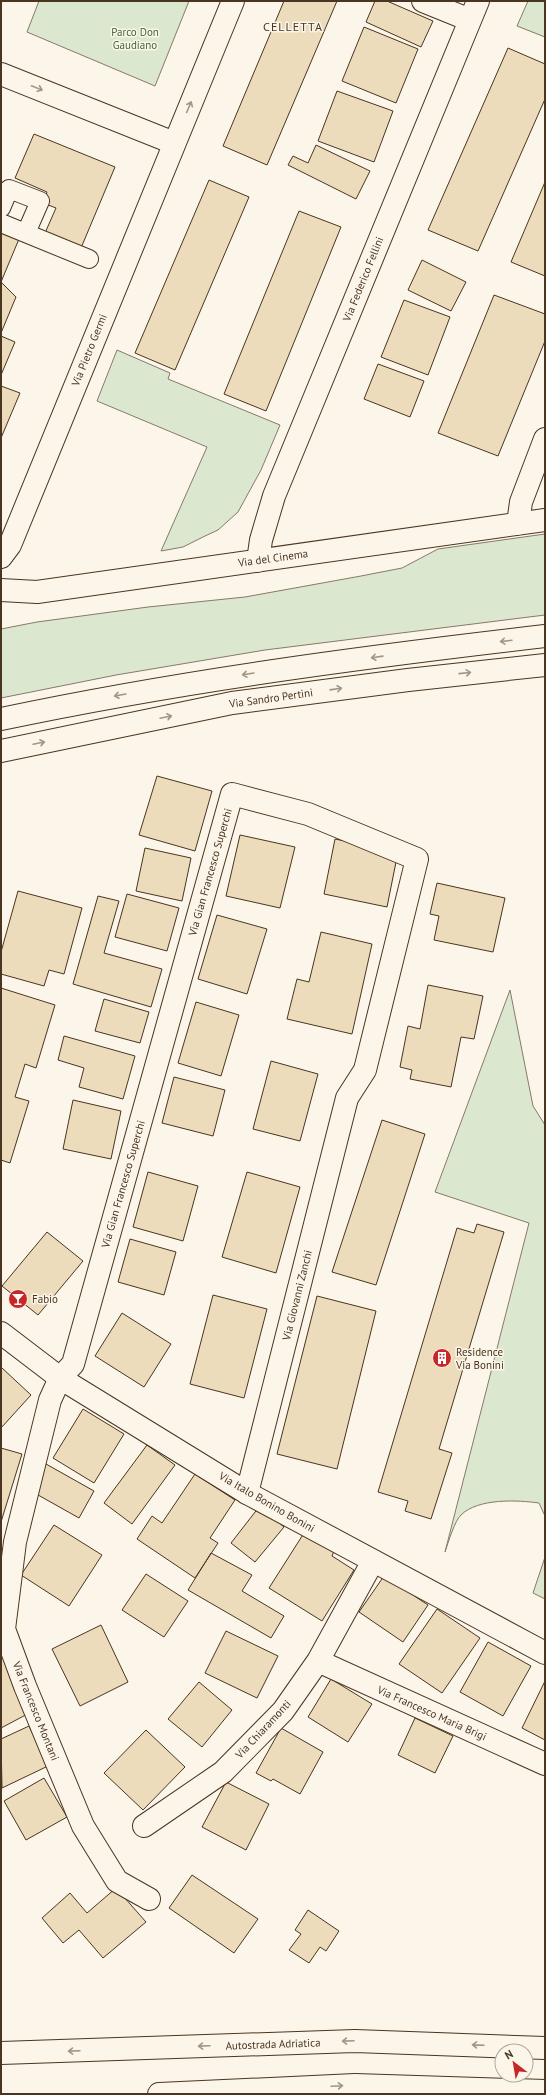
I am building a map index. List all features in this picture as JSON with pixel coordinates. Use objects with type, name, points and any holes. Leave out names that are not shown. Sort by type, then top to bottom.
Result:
[{"type":"main road","name":"Via Pietro Germi","points":[[1,557],[10,545],[233,1]]},
{"type":"main road","points":[[423,1],[474,11]]},
{"type":"main road","name":"Via Federico Fellini","points":[[258,561],[261,540],[274,496],[474,11]]},
{"type":"main road","points":[[1,74],[174,143]]},
{"type":"main road","points":[[518,524],[521,502],[545,440]]},
{"type":"main road","name":"Via del Cinema","points":[[1,590],[37,592],[545,520]]},
{"type":"main road","points":[[1,719],[75,703],[251,674],[545,636]]},
{"type":"main road","name":"Via Sandro Pertini","points":[[1,751],[232,703],[408,680],[545,665]]},
{"type":"main road","name":"Via Gian Francesco Superchi","points":[[60,1378],[73,1364],[232,794],[308,814],[418,859],[365,1070],[347,1098]]},
{"type":"main road","name":"Via Giovanni Zanchi","points":[[246,1493],[347,1098]]},
{"type":"main road","name":"Via Italo Bonino Bonini","points":[[1,1333],[60,1378],[246,1493],[545,1653]]},
{"type":"main road","name":"Via Francesco Montani","points":[[60,1378],[50,1400],[15,1542],[4,1629],[25,1686],[83,1826],[117,1881],[149,1899]]},
{"type":"main road","name":"Via Chiaramonti","points":[[144,1826],[223,1772],[283,1712],[318,1661],[372,1561]]},
{"type":"main road","name":"Via Francesco Maria Brigi","points":[[318,1661],[545,1764]]},
{"type":"main road","name":"Autostrada Adriatica","points":[[1,2053],[355,2041],[545,2048]]},
{"type":"main road","points":[[159,2094],[355,2085],[545,2091]]},
{"type":"street","points":[[1,208],[9,189],[40,201],[26,233]]},
{"type":"street","points":[[1,223],[89,259]]},
{"type":"green space","name":"Parco Don Gaudiano","points":[[39,1],[189,1],[155,86],[27,32]]},
{"type":"green space","points":[[528,1],[545,1],[545,37],[517,26]]},
{"type":"green space","points":[[117,350],[170,373],[168,379],[280,425],[261,470],[238,512],[218,530],[183,547],[161,551],[207,447],[97,401]]},
{"type":"green space","points":[[545,534],[545,615],[265,650],[116,675],[1,698],[1,629],[37,622],[148,607],[245,597],[402,568],[438,549]]},
{"type":"green space","points":[[510,990],[533,1106],[545,1125],[545,1516],[539,1503],[520,1501],[488,1503],[468,1509],[456,1522],[445,1552],[529,1223],[435,1192]]},
{"type":"green space","points":[[545,1557],[545,1599],[533,1593]]},
{"type":"building","points":[[284,1],[337,1],[267,165],[223,146]]},
{"type":"building","points":[[375,1],[387,1],[433,21],[421,47],[366,22]]},
{"type":"building","points":[[364,27],[418,49],[396,103],[342,81]]},
{"type":"building","points":[[508,48],[545,64],[545,99],[478,251],[428,230]]},
{"type":"building","points":[[337,91],[393,111],[374,162],[318,141]]},
{"type":"building","points":[[34,134],[115,167],[81,248],[45,233],[56,208],[43,203],[47,192],[15,178]]},
{"type":"building","points":[[316,145],[370,171],[356,199],[288,165],[293,156],[308,163]]},
{"type":"building","points":[[209,180],[249,197],[175,370],[135,353]]},
{"type":"building","points":[[545,182],[545,276],[511,262]]},
{"type":"building","points":[[299,211],[341,227],[266,411],[224,394]]},
{"type":"building","points":[[1,233],[19,239],[1,282]]},
{"type":"building","points":[[422,260],[466,282],[451,311],[408,290]]},
{"type":"building","points":[[1,282],[16,297],[1,333]]},
{"type":"building","points":[[494,295],[545,314],[545,341],[498,456],[438,433]]},
{"type":"building","points":[[404,300],[450,317],[428,375],[381,357]]},
{"type":"building","points":[[1,336],[15,342],[1,375]]},
{"type":"building","points":[[378,364],[424,381],[410,417],[364,399]]},
{"type":"building","points":[[1,386],[20,393],[1,438]]},
{"type":"building","points":[[157,776],[212,791],[195,851],[139,835]]},
{"type":"building","points":[[240,835],[295,847],[280,908],[226,896]]},
{"type":"building","points":[[335,839],[398,852],[387,907],[324,894]]},
{"type":"building","points":[[145,848],[191,858],[182,901],[136,891]]},
{"type":"building","points":[[437,883],[505,898],[493,952],[434,940],[439,916],[430,914]]},
{"type":"building","points":[[18,891],[82,908],[64,974],[49,970],[44,986],[1,974],[1,952]]},
{"type":"building","points":[[127,894],[179,908],[167,951],[115,937]]},
{"type":"building","points":[[98,896],[119,901],[104,953],[162,969],[151,1007],[73,984]]},
{"type":"building","points":[[217,915],[267,929],[247,994],[198,979]]},
{"type":"building","points":[[321,932],[372,944],[352,1034],[287,1019],[297,979],[309,982]]},
{"type":"building","points":[[428,985],[483,996],[474,1039],[461,1037],[451,1087],[410,1079],[412,1070],[400,1067],[408,1026],[420,1029]]},
{"type":"building","points":[[1,988],[55,1005],[36,1068],[25,1064],[15,1097],[29,1101],[10,1163],[1,1160]]},
{"type":"building","points":[[104,999],[149,1012],[140,1043],[95,1031]]},
{"type":"building","points":[[196,1002],[239,1015],[221,1076],[178,1063]]},
{"type":"building","points":[[64,1036],[135,1056],[123,1099],[79,1087],[84,1068],[58,1060]]},
{"type":"building","points":[[271,1061],[318,1074],[300,1141],[253,1129]]},
{"type":"building","points":[[174,1077],[225,1090],[213,1136],[162,1123]]},
{"type":"building","points":[[73,1100],[121,1111],[111,1159],[63,1149]]},
{"type":"building","points":[[382,1120],[425,1134],[376,1285],[332,1272]]},
{"type":"building","points":[[148,1172],[198,1186],[183,1241],[133,1227]]},
{"type":"building","points":[[247,1172],[300,1187],[276,1273],[222,1257]]},
{"type":"building","name":"Residence Via Bonini","points":[[477,1224],[504,1232],[439,1449],[452,1453],[431,1519],[405,1511],[408,1501],[378,1492],[457,1228],[474,1233]]},
{"type":"building","points":[[47,1232],[83,1261],[38,1315],[2,1286]]},
{"type":"building","points":[[130,1239],[176,1252],[164,1295],[118,1282]]},
{"type":"building","points":[[213,1295],[267,1309],[244,1398],[190,1384]]},
{"type":"building","points":[[317,1296],[376,1311],[337,1469],[277,1454]]},
{"type":"building","points":[[122,1313],[171,1344],[144,1387],[95,1356]]},
{"type":"building","points":[[1,1367],[31,1395],[1,1428]]},
{"type":"building","points":[[83,1409],[124,1434],[94,1483],[53,1458]]},
{"type":"building","points":[[147,1445],[175,1465],[132,1524],[104,1503]]},
{"type":"building","points":[[1,1448],[22,1454],[1,1522]]},
{"type":"building","points":[[46,1464],[94,1491],[79,1518],[31,1491]]},
{"type":"building","points":[[195,1474],[235,1500],[210,1538],[218,1543],[195,1578],[137,1539],[152,1516],[162,1523]]},
{"type":"building","points":[[259,1507],[284,1527],[255,1562],[231,1543]]},
{"type":"building","points":[[54,1525],[102,1555],[69,1606],[21,1575]]},
{"type":"building","points":[[304,1533],[334,1551],[332,1556],[354,1570],[322,1621],[269,1588]]},
{"type":"building","points":[[211,1553],[252,1575],[242,1591],[284,1616],[271,1638],[188,1590]]},
{"type":"building","points":[[146,1574],[188,1601],[164,1637],[122,1610]]},
{"type":"building","points":[[384,1576],[428,1605],[403,1642],[359,1612]]},
{"type":"building","points":[[437,1609],[480,1638],[442,1693],[399,1664]]},
{"type":"building","points":[[101,1625],[128,1682],[80,1706],[52,1649]]},
{"type":"building","points":[[226,1631],[278,1656],[257,1698],[205,1673]]},
{"type":"building","points":[[488,1642],[531,1666],[503,1716],[460,1692]]},
{"type":"building","points":[[1,1645],[35,1710],[1,1728]]},
{"type":"building","points":[[331,1679],[372,1704],[348,1742],[308,1717]]},
{"type":"building","points":[[545,1681],[545,1740],[522,1728]]},
{"type":"building","points":[[199,1682],[232,1710],[202,1747],[168,1719]]},
{"type":"building","points":[[415,1718],[453,1736],[435,1773],[398,1755]]},
{"type":"building","points":[[29,1726],[48,1766],[2,1788],[1,1739]]},
{"type":"building","points":[[281,1728],[323,1752],[300,1794],[273,1779],[271,1781],[256,1773]]},
{"type":"building","points":[[146,1730],[185,1767],[143,1810],[104,1773]]},
{"type":"building","points":[[44,1778],[67,1817],[26,1840],[4,1801]]},
{"type":"building","points":[[226,1782],[269,1804],[246,1850],[202,1827]]},
{"type":"building","points":[[192,1875],[258,1919],[234,1953],[169,1908]]},
{"type":"building","points":[[116,1888],[146,1922],[103,1958],[79,1930],[63,1943],[42,1918],[70,1893],[87,1913]]},
{"type":"building","points":[[308,1910],[339,1931],[326,1951],[320,1947],[309,1963],[289,1950],[301,1934],[295,1930]]},
{"type":"place","name":"Fabio","points":[[18,1299]]},
{"type":"place","name":"Residence Via Bonini","points":[[442,1358]]},
{"type":"district","name":"CELLETTA","points":[[293,27]]}]
